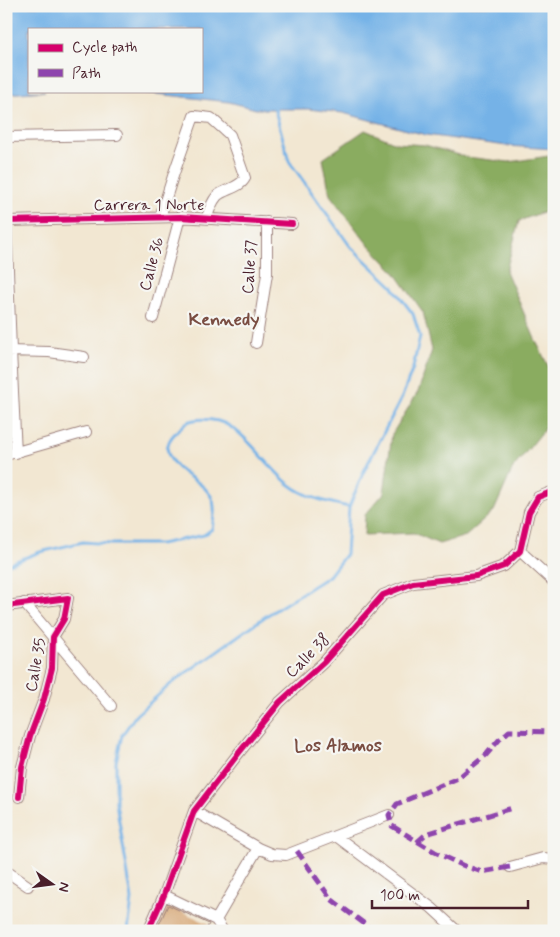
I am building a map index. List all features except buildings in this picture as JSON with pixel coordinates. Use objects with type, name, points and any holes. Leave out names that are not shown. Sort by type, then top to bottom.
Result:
[{"type":"street","points":[[160,217],[194,116],[211,118],[230,135],[245,178],[242,183],[218,195],[210,206],[207,218]]},
{"type":"street","points":[[6,138],[117,135]]},
{"type":"street","points":[[6,216],[11,454],[86,432]]},
{"type":"street","name":"Carrera 1 Norte","points":[[6,221],[180,217],[292,224]]},
{"type":"street","name":"Calle 36","points":[[153,318],[180,217]]},
{"type":"street","name":"Calle 37","points":[[256,343],[267,274],[267,222]]},
{"type":"street","points":[[8,351],[49,352],[84,357]]},
{"type":"street","points":[[554,491],[538,498],[529,512],[520,551],[554,582]]},
{"type":"street","name":"Calle 38","points":[[148,931],[164,895],[194,811],[280,702],[324,662],[383,595],[413,583],[476,576],[504,566],[520,551]]},
{"type":"street","name":"Calle 35","points":[[19,797],[22,767],[52,668],[53,637],[64,619],[68,598],[24,604]]},
{"type":"street","points":[[6,606],[24,604],[111,706]]},
{"type":"street","points":[[194,811],[258,848],[272,854],[286,855],[389,815]]},
{"type":"street","points":[[336,836],[432,908],[457,931]]},
{"type":"street","points":[[216,920],[258,848]]},
{"type":"street","points":[[510,866],[543,858],[554,859]]},
{"type":"street","points":[[6,873],[10,873],[28,886]]},
{"type":"street","points":[[164,895],[216,920],[223,931]]},
{"type":"green space","points":[[365,130],[396,143],[425,145],[466,157],[509,162],[549,156],[554,157],[554,208],[519,221],[506,271],[554,378],[553,419],[513,468],[494,511],[466,536],[439,544],[414,533],[364,535],[365,515],[384,493],[392,434],[418,392],[432,350],[423,312],[394,271],[366,242],[330,195],[323,159]]},
{"type":"water","points":[[6,6],[554,6],[554,149],[507,146],[426,135],[343,113],[308,109],[256,109],[229,102],[139,92],[202,92],[202,28],[28,28],[28,92],[32,92],[6,94]]},
{"type":"waterway","points":[[128,931],[132,899],[116,803],[116,762],[122,735],[136,715],[172,683],[266,616],[329,576],[346,554],[349,507],[364,471],[402,397],[413,368],[420,336],[413,314],[392,286],[350,246],[289,161],[275,106]]},
{"type":"waterway","points":[[6,565],[40,552],[83,542],[160,544],[204,535],[212,529],[214,509],[211,496],[203,486],[178,468],[172,461],[167,449],[172,437],[185,423],[195,420],[215,420],[228,425],[237,431],[281,477],[296,489],[318,499],[349,507]]},
{"type":"marked path","points":[[510,867],[482,872],[462,865],[435,852],[392,826],[389,815],[397,804],[458,778],[486,755],[509,731],[554,732]]},
{"type":"marked path","points":[[417,842],[426,834],[512,808]]},
{"type":"marked path","points":[[297,851],[331,899],[374,931]]},
{"type":"cycle path","points":[[6,221],[180,217],[292,224]]},
{"type":"cycle path","points":[[148,931],[164,895],[194,811],[280,702],[324,662],[383,595],[413,583],[476,576],[504,566],[520,551],[529,512],[538,497],[554,491]]},
{"type":"cycle path","points":[[6,606],[68,598],[64,619],[53,637],[52,668],[22,767],[19,797]]},
{"type":"district","name":"Kennedy","points":[[224,320]]},
{"type":"district","name":"Los Alamos","points":[[338,746]]}]
